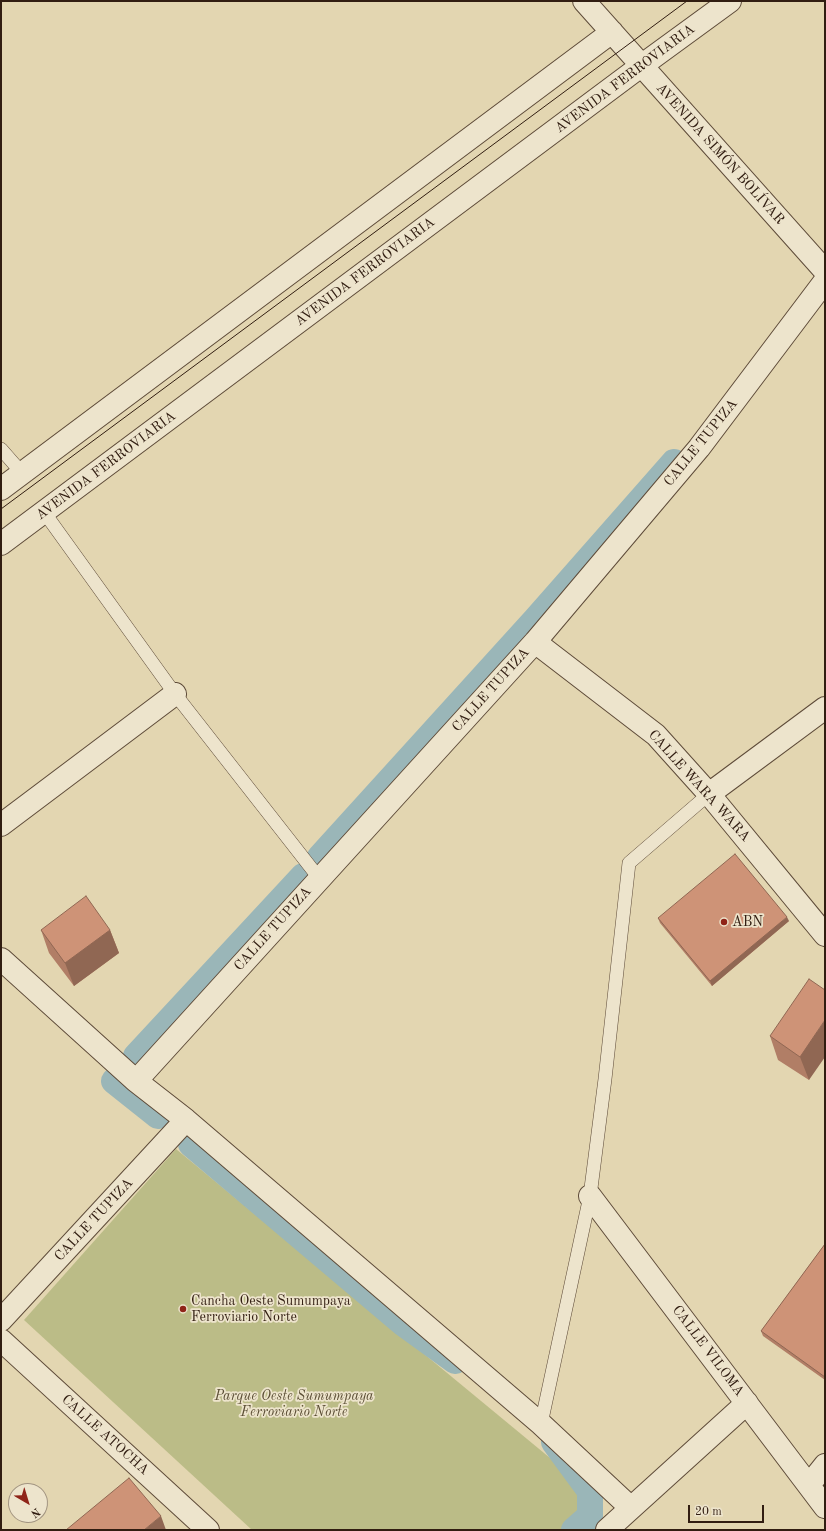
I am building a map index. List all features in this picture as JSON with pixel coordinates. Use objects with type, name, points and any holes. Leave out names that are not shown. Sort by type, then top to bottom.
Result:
[{"type":"street","name":"AVENIDA SIMÓN BOLÍVAR","points":[[584,1],[825,271]]},
{"type":"street","name":"AVENIDA FERROVIARIA","points":[[1,544],[730,1]]},
{"type":"street","points":[[1,489],[612,32]]},
{"type":"street","name":"CALLE TUPIZA","points":[[136,1081],[535,642],[700,448],[825,281]]},
{"type":"street","name":"CALLE WARA WARA","points":[[535,642],[656,735],[709,794],[825,935]]},
{"type":"street","points":[[1,825],[176,694]]},
{"type":"street","points":[[709,794],[825,708]]},
{"type":"street","points":[[1,959],[136,1081],[186,1120],[542,1424],[631,1508]]},
{"type":"street","name":"CALLE TUPIZA","points":[[1,1320],[186,1120]]},
{"type":"street","name":"CALLE VILOMA","points":[[590,1196],[825,1507]]},
{"type":"street","name":"CALLE ATOCHA","points":[[1,1340],[208,1530]]},
{"type":"street","points":[[607,1530],[747,1403]]},
{"type":"street","points":[[809,1485],[825,1465]]},
{"type":"lane","points":[[1,449],[22,473]]},
{"type":"lane","points":[[44,512],[176,694],[319,878]]},
{"type":"lane","points":[[542,1424],[590,1196],[606,1072],[629,863],[709,794]]},
{"type":"green space","name":"Parque Oeste Sumumpaya Ferroviario Norte","points":[[176,1149],[590,1491],[590,1516],[574,1530],[252,1530],[24,1320]]},
{"type":"building","name":"ABN","points":[[735,854],[787,917],[710,981],[658,918]]},
{"type":"building","points":[[86,896],[110,930],[65,963],[41,930]]},
{"type":"building","points":[[809,979],[825,990],[825,1020],[800,1057],[770,1036]]},
{"type":"building","points":[[825,1244],[825,1377],[761,1331]]},
{"type":"building","points":[[129,1478],[161,1516],[144,1530],[66,1530]]},
{"type":"waterway","points":[[320,857],[536,619],[674,462]]},
{"type":"waterway","points":[[136,1056],[303,876]]},
{"type":"waterway","points":[[114,1081],[158,1116]]},
{"type":"waterway","points":[[191,1144],[404,1324],[455,1361]]},
{"type":"waterway","points":[[554,1442],[590,1491],[590,1516],[574,1530]]},
{"type":"tram line","points":[[1,509],[687,1]]},
{"type":"place","name":"ABN","points":[[724,922]]},
{"type":"place","name":"Cancha Oeste Sumumpaya Ferroviario Norte","points":[[183,1309]]}]
